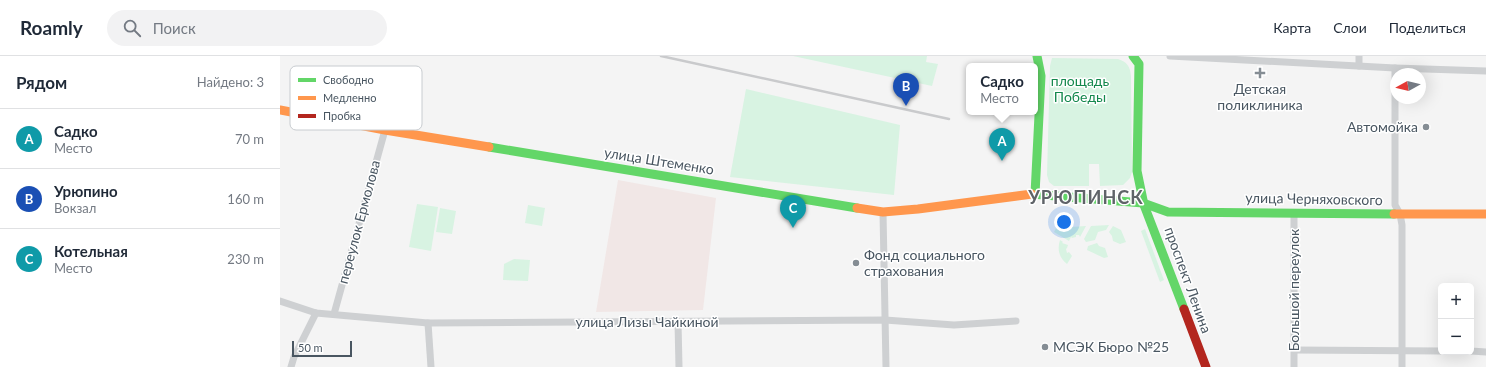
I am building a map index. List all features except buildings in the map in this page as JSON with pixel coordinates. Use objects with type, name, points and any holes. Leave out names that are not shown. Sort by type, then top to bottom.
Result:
[{"type":"main road","points":[[1037,56],[1040,66],[1040,76],[1035,194],[1143,203],[1137,171],[1139,64],[1133,56]]},
{"type":"main road","name":"улица Штеменко","points":[[280,110],[290,112]]},
{"type":"main road","name":"улица Штеменко","points":[[385,130],[883,212],[912,210],[1035,194]]},
{"type":"main road","name":"улица Черняховского","points":[[1143,203],[1168,212],[1486,214]]},
{"type":"main road","name":"проспект Ленина","points":[[1143,203],[1206,367]]},
{"type":"street","points":[[1170,56],[1395,68]]},
{"type":"street","points":[[1358,66],[1359,56]]},
{"type":"street","points":[[1426,69],[1486,71]]},
{"type":"street","points":[[1395,104],[1395,205],[1400,214],[1402,225],[1402,367]]},
{"type":"street","name":"переулок Ермолова","points":[[334,314],[385,130]]},
{"type":"street","points":[[883,212],[886,367]]},
{"type":"street","name":"Большой переулок","points":[[1294,213],[1294,367]]},
{"type":"street","name":"улица Лизы Чайкиной","points":[[280,301],[316,313],[428,323],[885,320],[954,324],[1016,321]]},
{"type":"street","points":[[291,367],[294,357],[316,313]]},
{"type":"street","points":[[678,322],[679,367]]},
{"type":"street","points":[[428,323],[431,367]]},
{"type":"street","points":[[1295,350],[1438,351]]},
{"type":"street","points":[[1474,351],[1486,352]]},
{"type":"shaded area","points":[[618,180],[716,198],[703,310],[596,312]]},
{"type":"green space","points":[[793,56],[927,56],[926,62],[938,64],[932,86]]},
{"type":"green space","name":"площадь Победы","points":[[1052,58],[1118,59],[1126,63],[1129,67],[1131,76],[1132,172],[1130,178],[1123,185],[1100,186],[1099,164],[1089,164],[1089,186],[1054,186],[1049,182],[1047,175],[1050,66]]},
{"type":"green space","points":[[746,89],[900,125],[894,195],[730,177]]},
{"type":"green space","points":[[417,204],[438,207],[431,251],[409,247]]},
{"type":"green space","points":[[528,205],[545,208],[542,226],[525,223]]},
{"type":"green space","points":[[440,208],[456,211],[452,234],[436,232]]},
{"type":"green space","points":[[1109,225],[1106,230],[1098,232],[1095,240],[1086,242],[1084,239],[1091,226]]},
{"type":"green space","points":[[1086,226],[1080,237],[1079,235],[1076,235],[1076,237],[1071,237],[1069,241],[1054,232],[1056,228]]},
{"type":"green space","points":[[1113,226],[1121,230],[1126,242],[1120,244],[1113,241],[1109,232]]},
{"type":"green space","points":[[1145,229],[1164,280],[1160,282],[1141,231]]},
{"type":"green space","points":[[1060,240],[1063,242],[1062,243],[1068,245],[1066,249],[1067,253],[1069,252],[1072,256],[1067,264],[1059,253]]},
{"type":"green space","points":[[1097,243],[1099,246],[1105,248],[1108,257],[1104,258],[1087,250],[1088,246]]},
{"type":"green space","points":[[514,259],[530,260],[528,281],[503,280],[504,264]]},
{"type":"railway","points":[[661,56],[949,119]]},
{"type":"traffic: fast","points":[[1035,194],[1041,76],[1037,56]]},
{"type":"traffic: fast","points":[[1133,56],[1139,64],[1137,171],[1144,205],[1184,309]]},
{"type":"traffic: fast","points":[[489,147],[857,208]]},
{"type":"traffic: fast","points":[[1032,194],[1143,203],[1168,212],[1394,214]]},
{"type":"traffic: slow","points":[[280,110],[290,112]]},
{"type":"traffic: slow","points":[[385,130],[489,147]]},
{"type":"traffic: slow","points":[[857,208],[883,212],[918,209],[1032,194]]},
{"type":"traffic: slow","points":[[1394,214],[1486,214]]},
{"type":"traffic: jam","points":[[1184,309],[1206,367]]},
{"type":"place","name":"Детская поликлиника","points":[[1260,73]]},
{"type":"place","name":"Урюпино","points":[[906,106]]},
{"type":"place","name":"Автомойка","points":[[1426,127]]},
{"type":"place","name":"Садко","points":[[1002,161]]},
{"type":"place","name":"Котельная","points":[[793,228]]},
{"type":"place","name":"Фонд социального страхования","points":[[856,263]]},
{"type":"place","name":"МСЭК Бюро №25","points":[[1045,347]]},
{"type":"district","name":"УРЮПИНСК","points":[[1086,198]]}]
